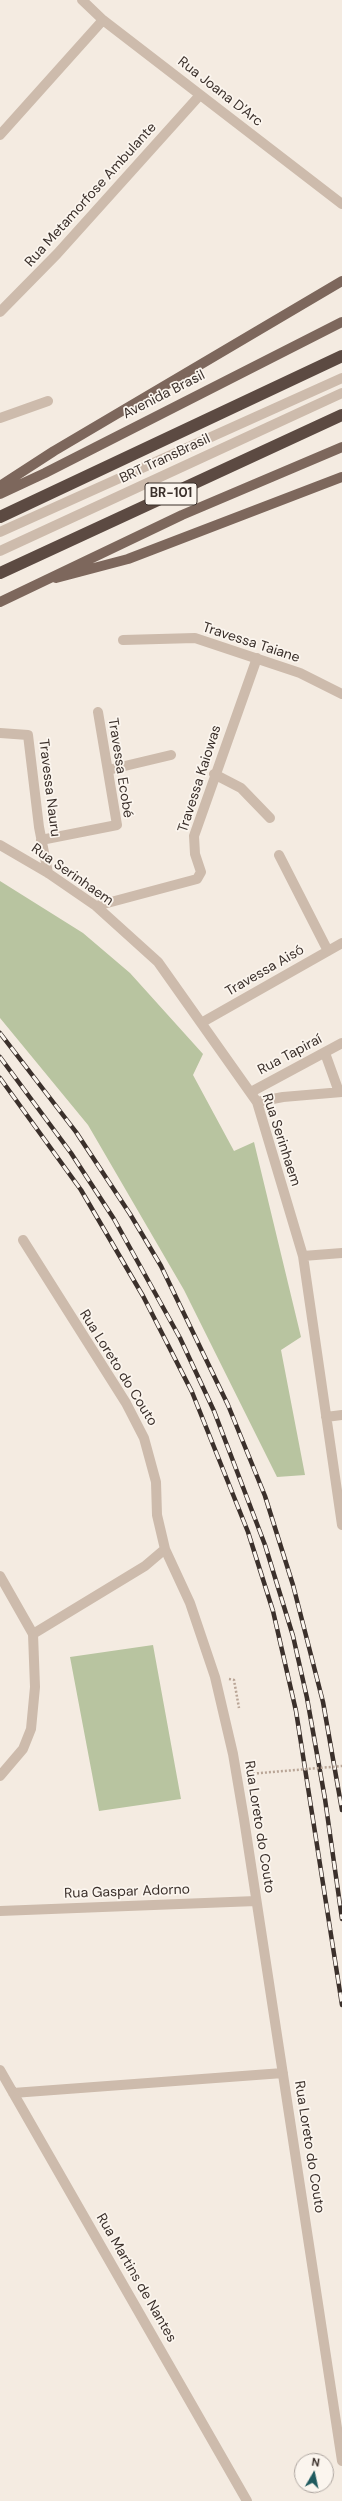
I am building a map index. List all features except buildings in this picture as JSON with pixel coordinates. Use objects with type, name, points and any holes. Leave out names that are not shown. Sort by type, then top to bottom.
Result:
[{"type":"highway","points":[[0,517],[342,356]]},
{"type":"highway","name":"BR-101","points":[[0,573],[342,415]]},
{"type":"main road","points":[[0,486],[54,451],[342,281]]},
{"type":"main road","name":"Avenida Brasil","points":[[0,494],[45,474],[342,322]]},
{"type":"main road","points":[[0,602],[182,514],[342,447]]},
{"type":"main road","points":[[39,582],[102,568],[128,559],[342,477]]},
{"type":"street","name":"Rua Joana D'Arc","points":[[82,0],[103,20],[342,204]]},
{"type":"street","points":[[0,135],[103,20]]},
{"type":"street","name":"Rua Metamorfose Ambulante","points":[[0,312],[57,254],[200,95]]},
{"type":"street","name":"BRT TransBrasil","points":[[0,532],[342,378]]},
{"type":"street","name":"BRT TransBrasil","points":[[0,551],[342,393]]},
{"type":"street","points":[[0,418],[48,401]]},
{"type":"street","name":"Travessa Taiane","points":[[123,640],[195,638],[300,673],[342,694]]},
{"type":"street","name":"Travessa Kaiowas","points":[[96,906],[197,879],[201,872],[195,854],[194,836],[214,774],[257,658]]},
{"type":"street","name":"Travessa Ecobé","points":[[41,840],[117,825],[98,712]]},
{"type":"street","name":"Travessa Nauru","points":[[0,733],[28,735],[41,840],[48,873]]},
{"type":"street","points":[[108,770],[172,755]]},
{"type":"street","points":[[214,774],[241,788],[270,818]]},
{"type":"street","name":"Rua Serinhaem","points":[[0,845],[48,873],[96,906],[158,962],[257,1102],[303,1256],[342,1525]]},
{"type":"street","points":[[280,855],[328,951]]},
{"type":"street","name":"Travessa Aisó","points":[[201,1023],[342,943]]},
{"type":"street","name":"Rua Tapiraí","points":[[251,1092],[342,1043]]},
{"type":"street","points":[[257,1102],[283,1097],[340,1092],[325,1053]]},
{"type":"street","name":"Rua Loreto do Couto","points":[[23,1240],[126,1403],[144,1438],[156,1482],[158,1515],[165,1549],[190,1603],[215,1677],[233,1754],[342,2461]]},
{"type":"street","points":[[303,1256],[342,1253]]},
{"type":"street","points":[[326,1417],[342,1415]]},
{"type":"street","points":[[33,1634],[145,1566],[165,1549]]},
{"type":"street","points":[[0,1576],[33,1634],[35,1687],[31,1729],[23,1748],[0,1776]]},
{"type":"street","name":"Rua Gaspar Adorno","points":[[0,1911],[256,1901]]},
{"type":"street","name":"Rua Martins de Nantes","points":[[0,2070],[248,2501]]},
{"type":"street","points":[[13,2093],[283,2073]]},
{"type":"path","points":[[249,1774],[342,1766]]},
{"type":"green space","points":[[0,881],[83,933],[130,973],[203,1054],[193,1075],[234,1151],[254,1142],[301,1337],[281,1350],[305,1475],[277,1477],[184,1290],[88,1125],[0,1018]]},
{"type":"green space","points":[[153,1645],[181,1799],[99,1811],[70,1657]]},
{"type":"railway","points":[[0,1033],[76,1132],[130,1214],[161,1266],[228,1405],[265,1496],[293,1585],[323,1702],[342,1810]]},
{"type":"railway","points":[[0,1057],[71,1153],[114,1219],[180,1338],[214,1411],[265,1545],[293,1636],[307,1698],[325,1799],[342,1919]]},
{"type":"railway","points":[[0,1078],[81,1190],[143,1296],[192,1392],[248,1532],[273,1611],[296,1711],[342,2005]]}]
